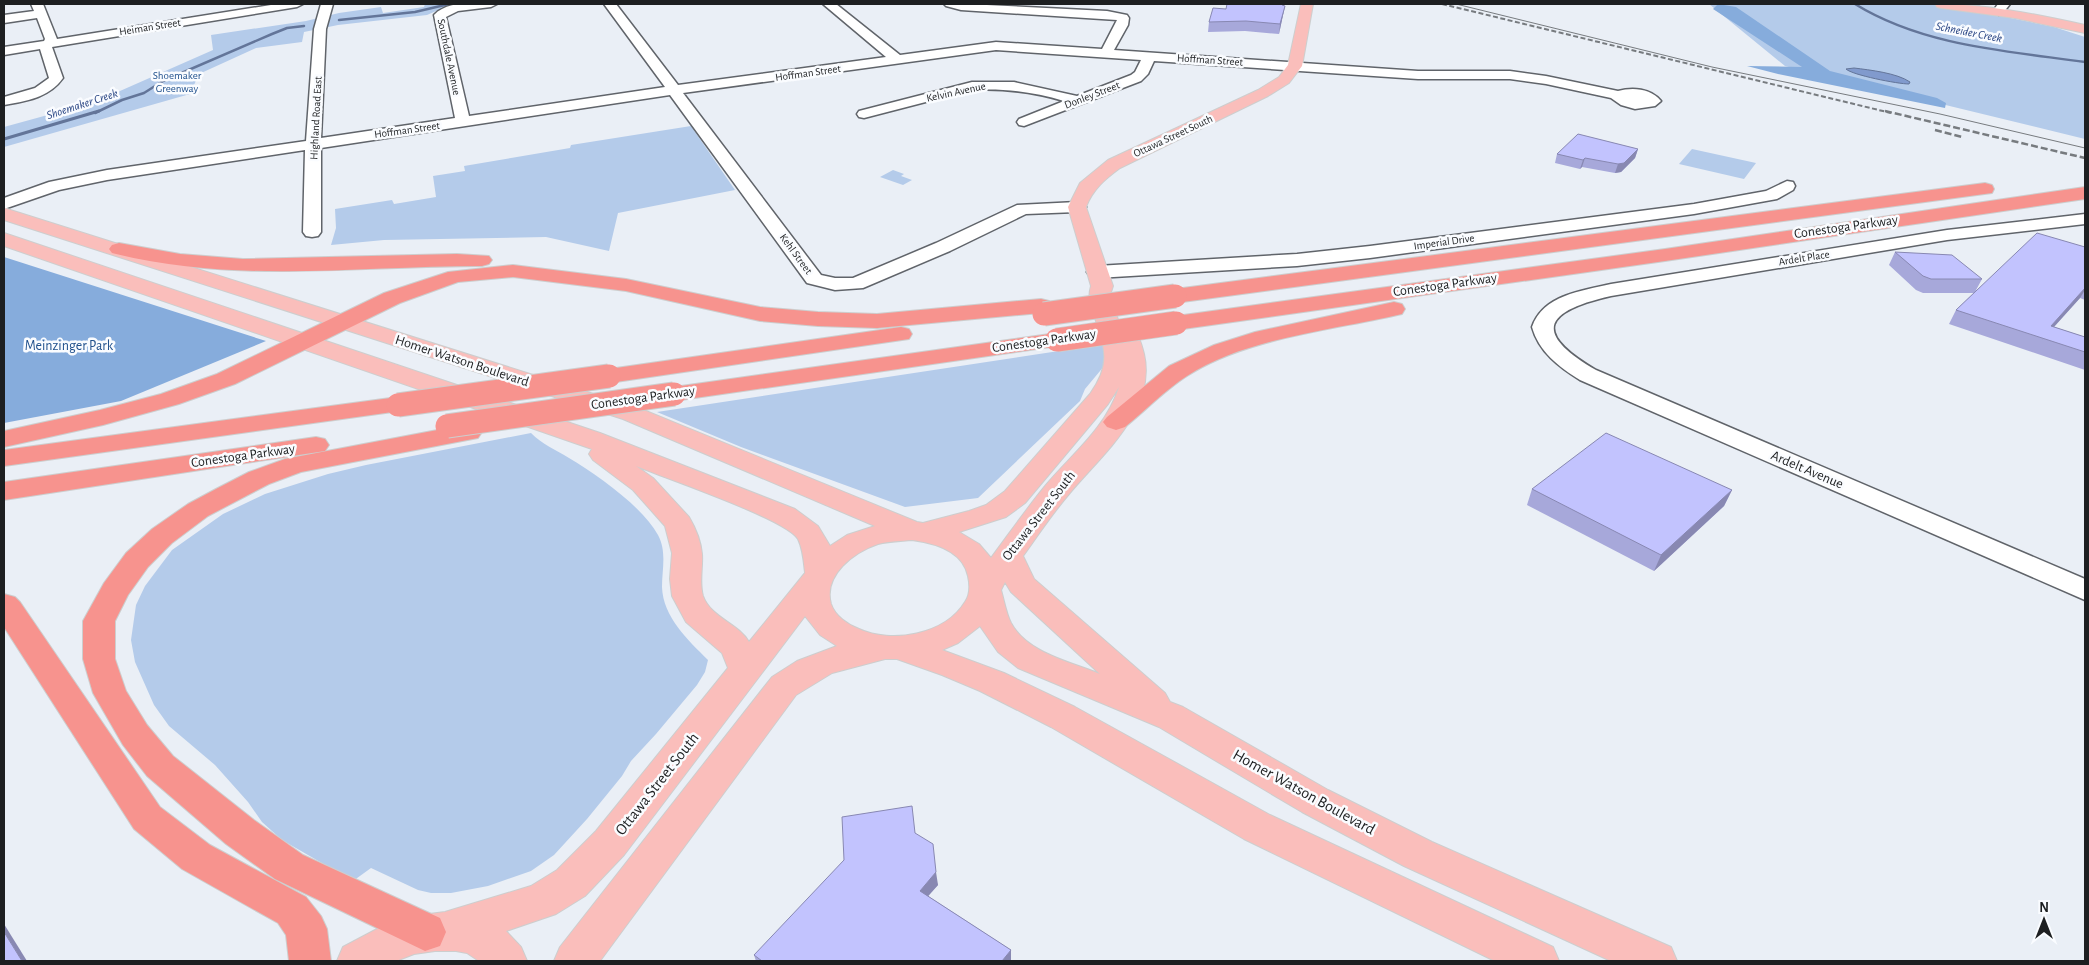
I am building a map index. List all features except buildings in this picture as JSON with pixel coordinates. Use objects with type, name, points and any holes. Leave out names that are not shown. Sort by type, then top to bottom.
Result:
[{"type":"highway","points":[[2066,178],[2085,176]]},
{"type":"highway","name":"Conestoga Parkway","points":[[4,458],[609,376],[1042,310],[1202,292],[1999,187]]},
{"type":"highway","name":"Conestoga Parkway","points":[[4,490],[546,418],[579,408],[674,394],[1665,255],[2085,193]]},
{"type":"highway","points":[[119,249],[182,260],[278,266],[423,259],[527,262],[591,274],[626,285]]},
{"type":"highway","points":[[1116,422],[1178,371],[1222,350],[1255,339],[1361,315],[1648,263],[1665,255]]},
{"type":"highway","points":[[4,439],[103,417],[170,399],[226,379],[296,338],[343,323],[392,298],[455,276],[513,271],[626,285],[760,314],[818,320],[877,320],[1042,310]]},
{"type":"highway","points":[[436,932],[289,867],[240,832],[160,766],[136,735],[110,693],[99,659],[99,621],[115,591],[132,568],[162,536],[198,510],[259,478],[295,465],[458,429]]},
{"type":"highway","points":[[4,605],[148,818],[196,857],[292,910],[306,929],[310,961]]},
{"type":"main road","points":[[1295,66],[1307,4]]},
{"type":"main road","points":[[1941,4],[2001,7],[2085,29]]},
{"type":"main road","name":"Ottawa Street South","points":[[918,531],[978,518],[996,511],[1015,498],[1099,399],[1113,379],[1116,366],[1116,348],[1099,295],[1100,279],[1077,207],[1080,197],[1093,178],[1114,164],[1263,93],[1284,80],[1295,66]]},
{"type":"main road","name":"Homer Watson Boulevard","points":[[4,214],[119,249],[343,323],[632,414],[918,531]]},
{"type":"main road","points":[[4,239],[591,439],[736,495],[797,521],[808,530],[817,549],[820,574]]},
{"type":"main road","name":"Ottawa Street South","points":[[985,589],[1056,492],[1116,422],[1134,382],[1131,347],[1115,294],[1100,279]]},
{"type":"main road","points":[[591,439],[604,457],[643,484],[680,524],[687,553],[684,579],[688,596],[697,614],[736,647],[746,669]]},
{"type":"main road","points":[[575,961],[784,686],[805,670],[839,657],[891,647],[925,643],[952,632],[972,615],[981,602],[985,589],[984,573],[976,558],[963,546],[945,537],[918,531],[881,534],[866,538],[847,547],[831,560],[820,574],[815,588],[815,601],[819,613],[827,624],[838,633],[852,640],[891,647],[954,666],[992,682],[1063,717],[1257,826],[1538,961]]},
{"type":"main road","points":[[1008,556],[1022,585],[1171,717]]},
{"type":"main road","name":"Ottawa Street South","points":[[358,961],[396,941],[436,932],[542,901],[571,882],[610,844],[820,574]]},
{"type":"main road","name":"Homer Watson Boulevard","points":[[985,589],[996,625],[1009,644],[1030,659],[1171,717],[1315,802],[1418,854],[1656,961]]},
{"type":"main road","points":[[436,932],[468,933],[486,941],[500,951],[506,961]]},
{"type":"street","name":"Heiman Street","points":[[4,51],[297,4]]},
{"type":"street","name":"Highland Road East","points":[[312,232],[313,144],[320,29],[327,4]]},
{"type":"street","name":"Southdale Avenue","points":[[463,122],[440,15],[456,8],[491,4]]},
{"type":"street","name":"Kehl Street","points":[[610,4],[814,279],[824,283],[856,284],[943,247],[1023,209],[1032,207],[1077,207]]},
{"type":"street","points":[[829,4],[898,60]]},
{"type":"street","points":[[950,4],[961,7],[1106,15],[1123,18],[1122,25],[1106,53]]},
{"type":"street","points":[[4,19],[39,9],[51,40],[46,47],[56,78],[53,83],[33,93],[4,101]]},
{"type":"street","name":"Hoffman Street","points":[[4,204],[81,179],[675,90],[996,46],[1418,75],[1510,75],[1546,80],[1619,95]]},
{"type":"street","name":"Donley Street","points":[[1024,122],[1136,78],[1141,74],[1150,56]]},
{"type":"street","name":"Kelvin Avenue","points":[[864,114],[972,86],[989,84],[1022,85],[1078,101]]},
{"type":"street","name":"Imperial Drive","points":[[1100,279],[1370,252],[1694,209],[1771,195],[1787,186]]},
{"type":"street","name":"Ardelt Place","points":[[1543,332],[1542,323],[1552,310],[1579,297],[1612,290],[1947,235],[2085,219]]},
{"type":"street","name":"Ardelt Avenue","points":[[1543,332],[1558,355],[1588,375],[2085,590]]},
{"type":"green space","name":"Shoemaker Greenway","points":[[425,4],[469,4],[443,8],[427,15],[338,25],[304,32],[302,42],[256,48],[199,74],[190,94],[4,147],[4,127],[95,102],[213,50],[211,35],[306,21],[339,13],[381,7],[383,13],[424,7]]},
{"type":"green space","points":[[1709,4],[1978,4],[1991,14],[2054,27],[2085,37],[2085,139],[1785,66]]},
{"type":"green space","points":[[1718,4],[1736,7],[1830,71],[1937,98],[1946,103],[1945,108],[1747,66],[1802,67],[1713,9]]},
{"type":"green space","points":[[691,126],[735,190],[618,213],[609,251],[546,237],[384,240],[331,245],[336,228],[335,209],[392,200],[394,204],[436,197],[433,176],[465,171],[464,166],[570,148],[571,145]]},
{"type":"green space","points":[[1692,149],[1756,163],[1744,179],[1679,164]]},
{"type":"green space","points":[[893,170],[904,174],[901,176],[912,180],[903,185],[880,177]]},
{"type":"green space","name":"Meinzinger Park","points":[[4,257],[266,341],[121,401],[4,423]]},
{"type":"green space","points":[[1105,344],[1105,365],[1085,389],[1080,401],[978,498],[905,507],[741,447],[657,412]]},
{"type":"green space","points":[[531,433],[544,444],[605,482],[630,502],[651,524],[661,541],[663,598],[678,627],[708,660],[705,672],[697,685],[631,761],[622,776],[587,819],[554,855],[531,871],[488,886],[451,893],[431,893],[418,890],[371,868],[353,881],[282,840],[262,822],[248,802],[215,765],[169,726],[154,705],[135,662],[131,640],[136,605],[145,586],[172,550],[223,514],[265,494],[328,474],[366,465]]},
{"type":"shaded area","points":[[1854,68],[1891,74],[1910,82],[1909,84],[1886,81],[1857,74],[1846,69]]},
{"type":"waterway","name":"Shoemaker Creek","points":[[339,20],[415,12],[449,4]]},
{"type":"waterway","name":"Schneider Creek","points":[[1855,4],[1881,18],[1937,38],[1996,50],[2085,62]]},
{"type":"waterway","name":"Shoemaker Creek","points":[[95,113],[122,100],[144,93],[163,81],[272,34],[287,28],[304,26]]},
{"type":"waterway","name":"Shoemaker Creek","points":[[4,139],[99,111]]},
{"type":"tram line","points":[[1456,4],[1712,67],[1940,114],[2085,148]]},
{"type":"railway","points":[[1442,4],[1891,113]]},
{"type":"railway","points":[[1885,111],[2085,158]]},
{"type":"railway","points":[[1935,130],[1962,137]]}]
